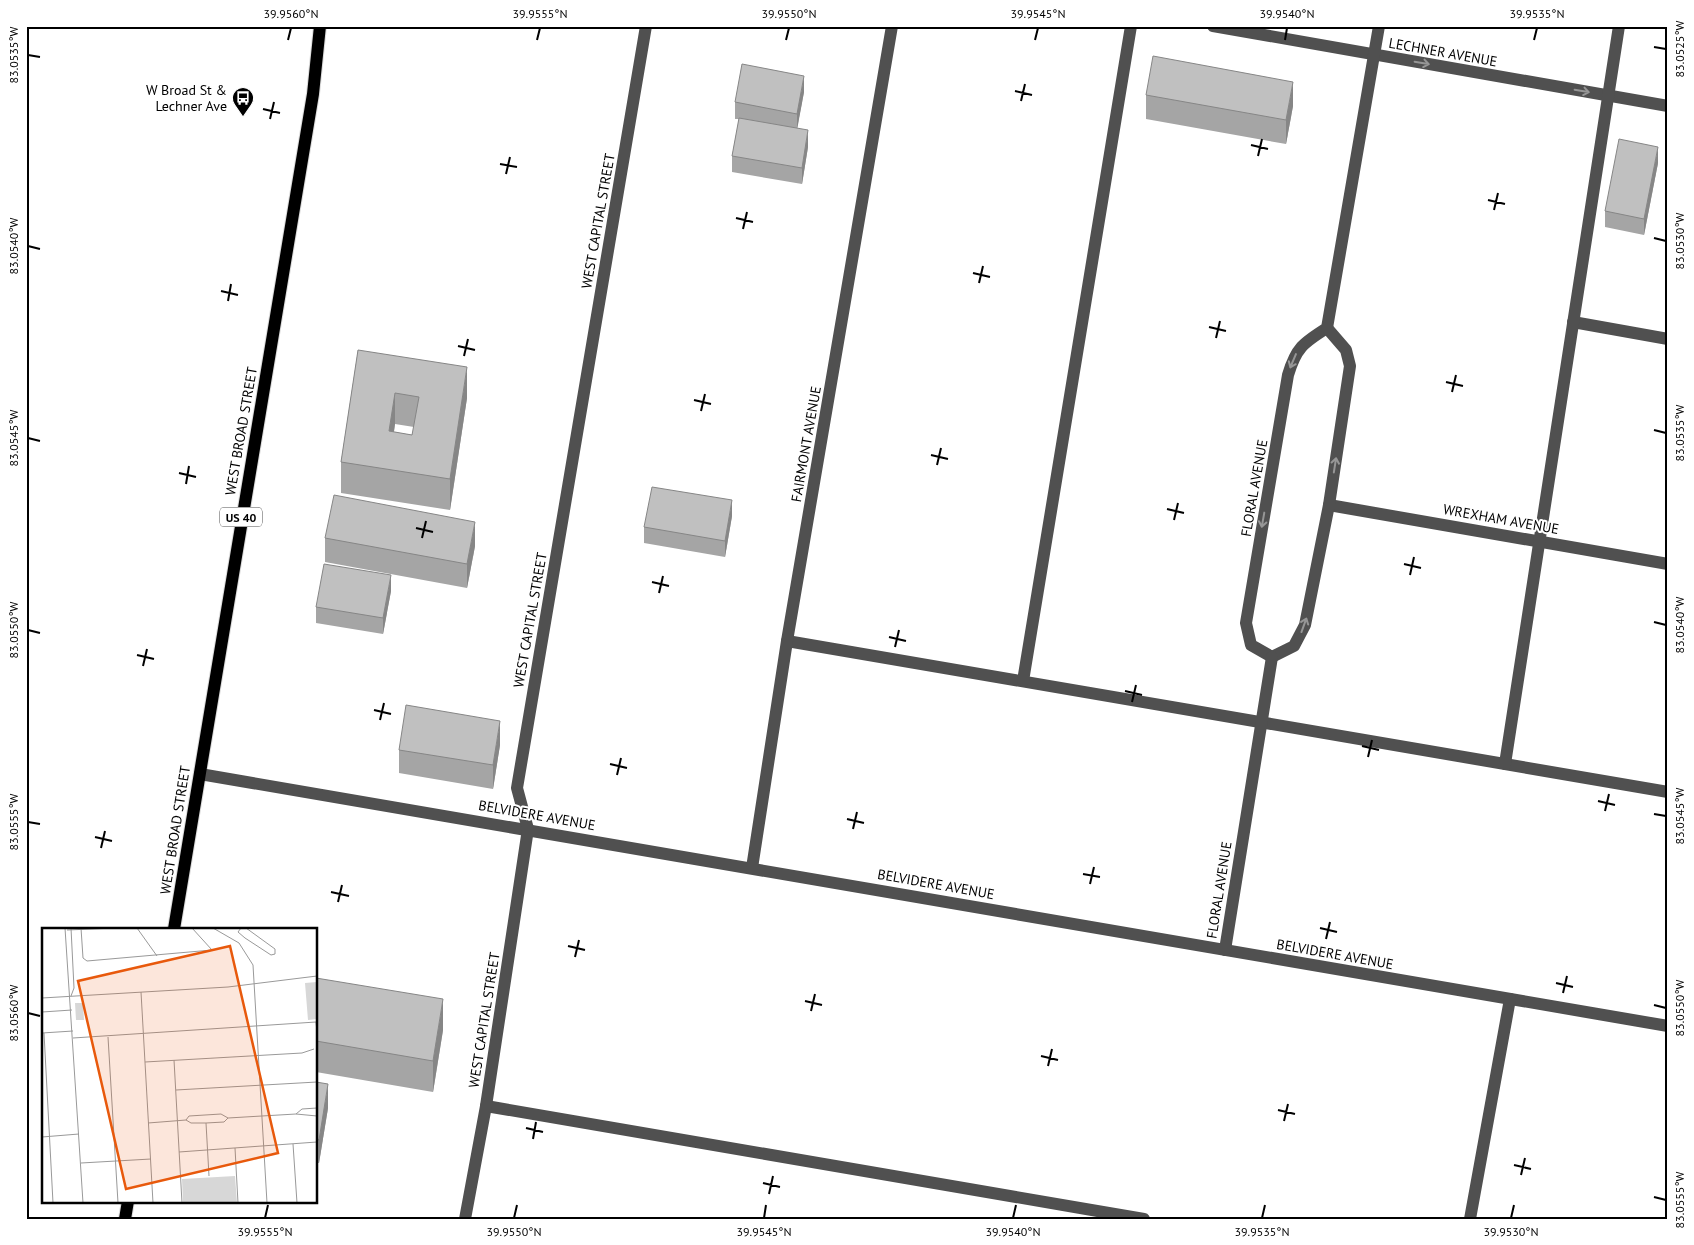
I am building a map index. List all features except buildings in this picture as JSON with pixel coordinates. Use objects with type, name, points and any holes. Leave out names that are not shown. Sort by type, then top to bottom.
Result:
[{"type":"main road","name":"WEST BROAD STREET","points":[[174,928],[313,94],[320,26]]},
{"type":"main road","points":[[125,1219],[128,1202]]},
{"type":"street","name":"WEST CAPITAL STREET","points":[[465,1219],[486,1106],[528,829],[517,788],[646,26]]},
{"type":"street","name":"FAIRMONT AVENUE","points":[[752,868],[787,641],[892,26]]},
{"type":"street","points":[[1024,681],[1131,26]]},
{"type":"street","name":"LECHNER AVENUE","points":[[1214,26],[1668,106]]},
{"type":"street","points":[[1272,657],[1294,646],[1306,625],[1329,505],[1350,366],[1346,350],[1327,328],[1379,26]]},
{"type":"street","points":[[1505,764],[1619,26]]},
{"type":"street","points":[[1573,322],[1668,339]]},
{"type":"street","name":"FLORAL AVENUE","points":[[1224,950],[1272,657],[1251,644],[1246,623],[1288,375],[1293,358],[1302,344],[1327,328]]},
{"type":"street","name":"WREXHAM AVENUE","points":[[1329,505],[1668,564]]},
{"type":"street","points":[[787,641],[1668,792]]},
{"type":"street","name":"BELVIDERE AVENUE","points":[[200,774],[1668,1026]]},
{"type":"street","points":[[1470,1219],[1510,999]]},
{"type":"street","points":[[486,1106],[1144,1219]]},
{"type":"place","name":"W Broad St & Lechner Ave","points":[[243,117]]}]
